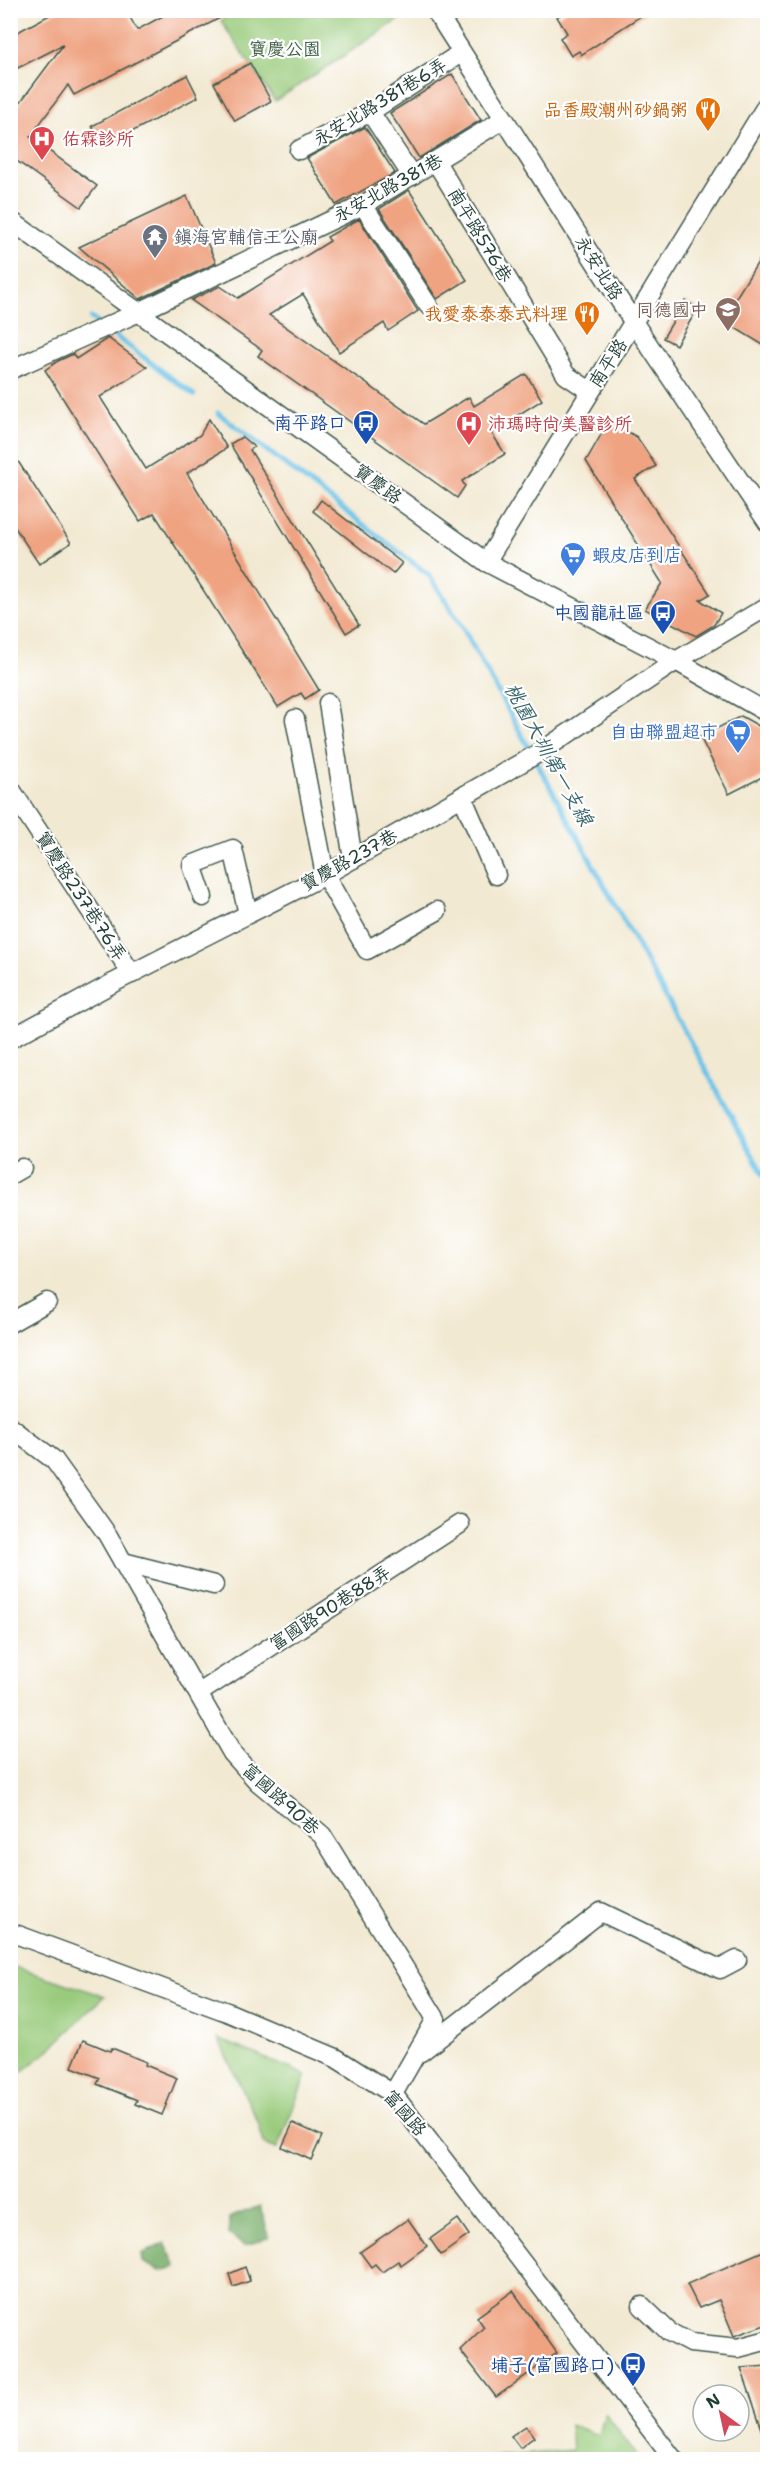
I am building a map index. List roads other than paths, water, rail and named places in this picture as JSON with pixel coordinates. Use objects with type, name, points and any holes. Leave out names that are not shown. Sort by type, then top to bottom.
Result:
[{"type":"street","name":"永安北路","points":[[435,10],[634,323],[768,523]]},
{"type":"street","name":"永安北路381巷6弄","points":[[299,150],[370,112],[461,53]]},
{"type":"street","name":"南平路","points":[[486,562],[768,103]]},
{"type":"street","points":[[370,112],[412,176]]},
{"type":"street","name":"永安北路381巷","points":[[10,370],[119,322],[363,205],[504,118]]},
{"type":"street","name":"南平路576巷","points":[[436,162],[566,375],[590,391]]},
{"type":"street","points":[[363,205],[428,305]]},
{"type":"street","name":"寶慶路","points":[[10,220],[486,562],[676,661],[768,713]]},
{"type":"street","name":"寶慶路237巷","points":[[10,1039],[325,875],[542,751],[676,661],[768,606]]},
{"type":"street","points":[[328,703],[353,859]]},
{"type":"street","points":[[295,719],[325,875],[367,950],[437,911]]},
{"type":"street","name":"寶慶路237巷76弄","points":[[10,788],[132,974]]},
{"type":"street","points":[[462,796],[496,875]]},
{"type":"street","points":[[203,897],[192,865],[233,849],[248,914]]},
{"type":"street","points":[[10,1323],[47,1302]]},
{"type":"street","name":"富國路90巷","points":[[10,1427],[54,1460],[107,1534],[232,1753],[258,1782],[322,1835],[436,2019],[393,2094]]},
{"type":"street","name":"富國路90巷88弄","points":[[199,1693],[460,1524]]},
{"type":"street","points":[[123,1562],[214,1585]]},
{"type":"street","points":[[413,2059],[601,1911],[720,1969],[737,1960]]},
{"type":"street","name":"富國路","points":[[10,1932],[227,2012],[336,2058],[393,2094],[674,2460]]},
{"type":"street","points":[[642,2306],[669,2332],[690,2343],[738,2348],[768,2340]]},
{"type":"waterway","name":"桃園大圳第一支線","points":[[91,318],[194,395]]},
{"type":"waterway","name":"桃園大圳第一支線","points":[[218,413],[429,575],[459,621],[768,1183]]},
{"type":"place","name":"品香殿潮州砂鍋粥","points":[[708,133]]},
{"type":"place","name":"佑霖診所","points":[[42,162]]},
{"type":"place","name":"鎮海宮輔信王公廟","points":[[155,260]]},
{"type":"place","name":"同德國中","points":[[728,333]]},
{"type":"place","name":"我愛泰泰泰式料理","points":[[587,337]]},
{"type":"place","name":"南平路口","points":[[366,446]]},
{"type":"place","name":"沛瑪時尚美醫診所","points":[[469,447]]},
{"type":"place","name":"蝦皮店到店","points":[[573,578]]},
{"type":"place","name":"中國龍社區","points":[[663,636]]},
{"type":"place","name":"自由聯盟超市","points":[[738,755]]},
{"type":"place","name":"埔子(富國路口)","points":[[633,2388]]},
{"type":"park label","name":"寶慶公園","points":[[285,49]]}]
